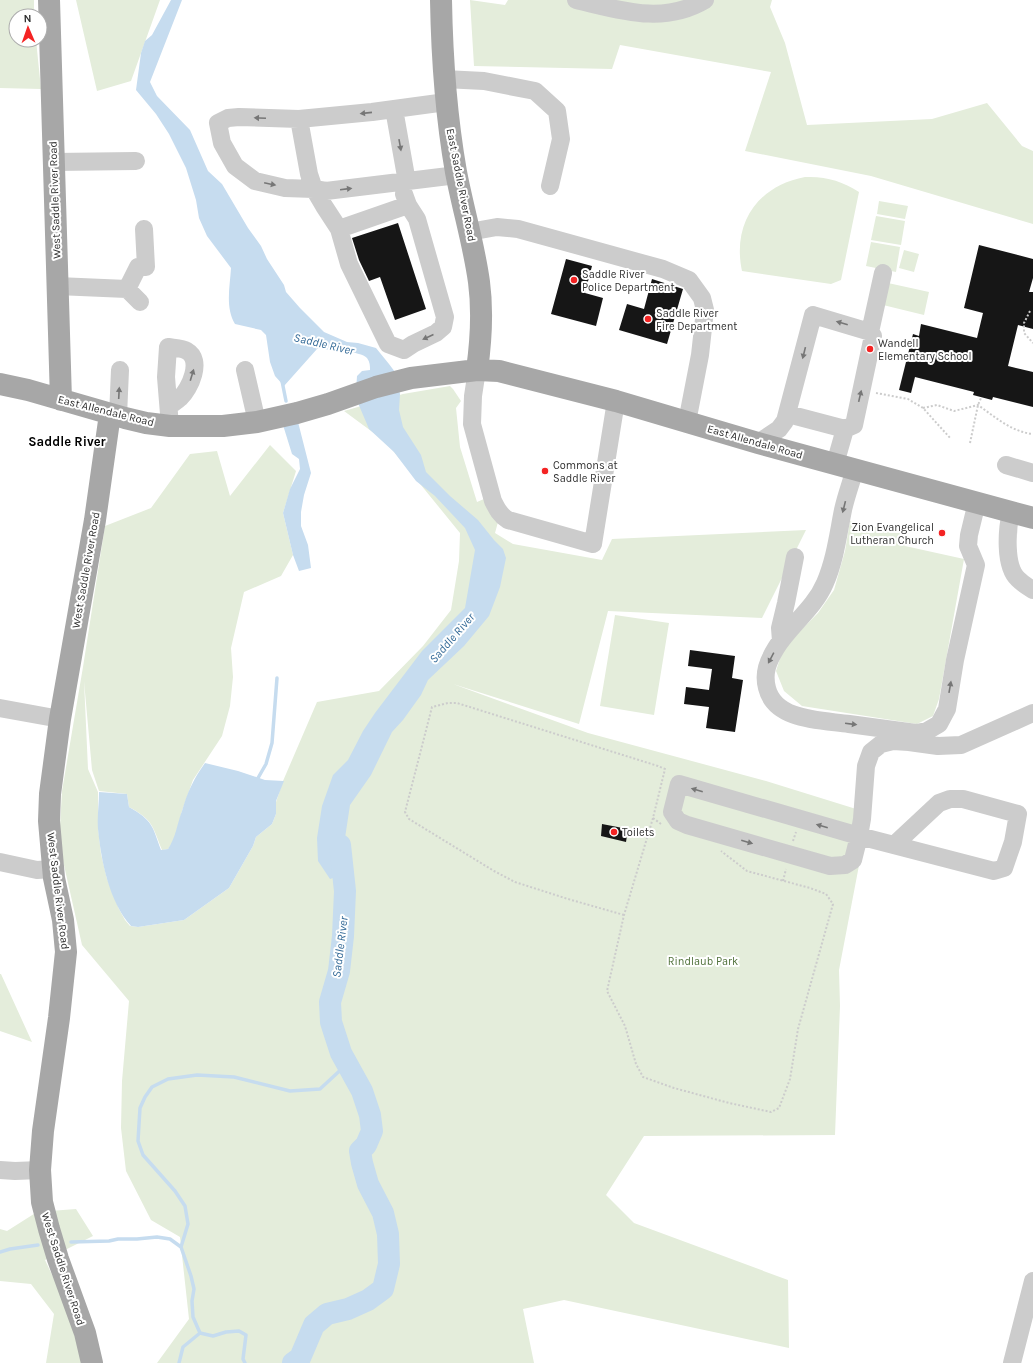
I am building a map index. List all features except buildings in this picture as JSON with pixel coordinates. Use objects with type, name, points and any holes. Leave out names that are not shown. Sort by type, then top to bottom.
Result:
[{"type":"main road","name":"West Saddle River Road","points":[[49,0],[61,400]]},
{"type":"main road","name":"East Saddle River Road","points":[[441,0],[444,79],[450,139],[481,297],[481,326],[477,370]]},
{"type":"main road","name":"East Allendale Road","points":[[0,384],[146,423],[170,416],[223,426],[257,422],[328,404],[354,394],[405,379],[477,370],[499,371],[616,401],[758,443],[1033,518]]},
{"type":"main road","name":"West Saddle River Road","points":[[92,1363],[84,1333],[49,1229],[42,1202],[40,1170],[43,1131],[59,1018],[66,952],[63,920],[53,868],[49,821],[50,794],[60,719],[114,415]]},
{"type":"street","points":[[576,0],[635,14],[654,15],[687,9],[705,0]]},
{"type":"street","points":[[444,79],[484,80],[535,91],[557,111],[561,139],[550,186]]},
{"type":"street","points":[[446,102],[299,119],[228,118],[218,123],[222,143],[235,166],[256,181],[285,188],[326,191],[457,175]]},
{"type":"street","points":[[394,109],[403,182],[408,205],[417,219],[445,317],[443,327],[436,333],[404,350]]},
{"type":"street","points":[[299,119],[309,174],[314,189],[339,229],[349,264],[388,344],[404,350]]},
{"type":"street","points":[[54,162],[136,161]]},
{"type":"street","points":[[339,229],[408,205]]},
{"type":"street","points":[[469,232],[497,227],[518,229],[663,269],[688,280],[702,298],[705,310],[700,355],[687,422]]},
{"type":"street","points":[[127,289],[138,267],[146,267],[144,229]]},
{"type":"street","points":[[788,414],[845,429],[854,425],[873,336],[870,332],[883,273]]},
{"type":"street","points":[[57,286],[127,289],[140,302]]},
{"type":"street","points":[[758,443],[779,429],[785,421],[813,315],[870,332]]},
{"type":"street","points":[[168,347],[188,351],[194,360],[195,366],[193,375],[184,394],[179,399],[170,416],[166,377],[168,347]]},
{"type":"street","points":[[404,350],[405,379]]},
{"type":"street","points":[[114,415],[120,370]]},
{"type":"street","points":[[245,370],[257,422]]},
{"type":"street","points":[[477,370],[473,396],[472,424],[493,502],[500,514],[508,520],[593,544],[616,401]]},
{"type":"street","points":[[845,429],[844,509],[839,537],[825,584],[814,603],[781,641],[767,663],[765,679],[768,696],[777,706],[794,715],[817,720],[916,733],[927,731],[939,724],[947,709],[955,660],[976,566],[968,546],[969,535],[977,502]]},
{"type":"street","points":[[1006,465],[1033,473]]},
{"type":"street","points":[[1011,512],[1007,529],[1009,560],[1016,578],[1033,590]]},
{"type":"street","points":[[781,641],[780,628],[795,557]]},
{"type":"street","points":[[0,708],[60,719]]},
{"type":"street","points":[[894,845],[939,803],[950,799],[963,799],[1018,814],[1013,842],[1004,868],[994,871],[859,836],[679,784],[672,812],[678,820],[686,825],[830,866],[845,865],[853,860],[859,836],[866,766],[871,752],[881,744],[893,741],[938,746],[961,746],[1033,713]]},
{"type":"street","points":[[0,862],[37,870],[53,868]]},
{"type":"street","points":[[0,1170],[40,1170]]},
{"type":"street","points":[[1012,1363],[1033,1281]]},
{"type":"path","points":[[1030,310],[1024,323],[1024,333],[1033,343]]},
{"type":"path","points":[[862,390],[908,399],[923,408],[951,439]]},
{"type":"path","points":[[970,443],[981,398]]},
{"type":"path","points":[[923,408],[937,405],[954,411],[978,406],[1008,426],[1033,434]]},
{"type":"path","points":[[624,915],[515,882],[487,867],[409,819],[405,812],[432,707],[448,703],[457,703],[665,769],[653,818],[624,915],[607,991],[625,1026],[636,1064],[643,1077],[674,1088],[729,1103],[771,1112],[779,1108],[790,1079],[798,1029],[833,904],[826,894],[810,888],[747,871],[717,848]]},
{"type":"path","points":[[653,818],[665,826]]},
{"type":"green space","points":[[0,0],[34,0],[34,8],[8,8],[8,48],[37,48],[41,89],[0,88]]},
{"type":"green space","points":[[76,0],[160,0],[131,81],[97,91]]},
{"type":"green space","points":[[470,0],[505,5],[508,0],[772,0],[770,7],[785,43],[807,125],[932,119],[987,103],[1022,146],[1033,151],[1033,224],[871,176],[745,151],[771,72],[620,45],[612,69],[474,66]]},
{"type":"green space","points":[[805,177],[827,178],[846,185],[859,192],[841,280],[831,284],[742,271],[740,254],[741,238],[745,223],[752,210],[761,198],[774,189],[788,182]]},
{"type":"green space","points":[[879,201],[908,206],[905,219],[877,214]]},
{"type":"green space","points":[[876,216],[905,221],[901,245],[871,240]]},
{"type":"green space","points":[[871,242],[900,247],[896,272],[866,266]]},
{"type":"green space","points":[[904,250],[919,254],[914,272],[899,268]]},
{"type":"green space","points":[[888,283],[929,292],[924,315],[883,305]]},
{"type":"green space","name":"Rindlaub Park","points":[[450,386],[461,401],[456,408],[460,447],[477,502],[484,499],[498,522],[495,533],[513,544],[602,560],[612,539],[806,530],[762,618],[608,611],[579,724],[453,684],[588,733],[766,781],[869,813],[839,970],[840,1006],[835,1135],[644,1136],[606,1195],[634,1223],[788,1280],[789,1348],[564,1300],[523,1309],[534,1363],[157,1363],[189,1319],[180,1237],[151,1220],[126,1171],[121,1128],[122,1081],[129,1001],[82,945],[59,843],[62,791],[105,526],[151,508],[190,454],[217,451],[230,496],[270,445],[296,471],[283,513],[293,555],[281,576],[244,592],[231,648],[233,677],[230,706],[222,736],[193,780],[182,811],[174,841],[168,849],[162,850],[151,824],[143,816],[129,807],[127,794],[99,791],[92,770],[84,681],[88,769],[98,792],[98,828],[101,854],[107,879],[119,909],[130,926],[138,927],[184,920],[229,888],[253,846],[256,837],[272,824],[276,814],[276,802],[283,781],[317,702],[379,691],[423,646],[451,610],[459,561],[460,533],[386,442],[344,411],[403,394]]},
{"type":"green space","points":[[850,521],[906,534],[905,546],[964,559],[939,699],[933,716],[917,724],[802,706],[784,691],[776,671],[782,652],[795,636],[818,613],[834,590],[845,551]]},
{"type":"green space","points":[[615,615],[669,623],[654,715],[600,706]]},
{"type":"green space","points":[[1,974],[32,1042],[0,1031]]},
{"type":"green space","points":[[76,1209],[93,1236],[45,1260],[63,1298],[77,1334],[82,1363],[46,1363],[54,1314],[31,1284],[0,1281],[0,1229],[7,1231],[37,1212]]},
{"type":"water","points":[[171,0],[182,0],[150,82],[157,96],[190,130],[208,171],[222,184],[248,228],[261,246],[267,259],[284,285],[286,292],[324,332],[347,342],[358,343],[376,348],[389,364],[395,372],[400,394],[399,410],[403,427],[421,455],[426,472],[450,496],[478,520],[503,549],[506,558],[500,587],[489,616],[464,646],[428,680],[421,695],[403,720],[392,732],[371,775],[350,805],[345,838],[348,873],[330,879],[318,861],[317,838],[322,806],[333,775],[348,760],[363,731],[375,713],[422,651],[465,608],[475,550],[465,528],[435,496],[416,481],[394,452],[369,429],[358,403],[356,391],[357,376],[362,371],[370,370],[367,358],[351,352],[317,349],[284,386],[275,376],[270,362],[266,335],[261,330],[235,324],[229,304],[231,268],[207,236],[199,218],[196,200],[186,168],[169,134],[156,114],[136,90],[141,53],[145,41],[152,35]]},
{"type":"water","points":[[298,422],[311,473],[304,495],[301,512],[301,526],[308,545],[311,568],[299,571],[293,555],[283,513],[290,489],[300,469],[299,459],[292,454],[283,425]]},
{"type":"water","points":[[205,763],[238,771],[265,780],[284,781],[276,801],[276,814],[272,824],[256,837],[253,846],[229,888],[184,920],[138,927],[131,926],[117,905],[107,880],[101,854],[98,829],[99,792],[127,794],[129,807],[143,816],[151,824],[161,850],[168,849],[175,835],[184,804],[194,780]]},
{"type":"waterway","points":[[282,381],[286,401]]},
{"type":"waterway","points":[[258,778],[266,764],[272,743],[277,678]]},
{"type":"waterway","name":"Saddle River","points":[[293,1363],[300,1358],[314,1325],[327,1314],[348,1309],[368,1300],[383,1289],[389,1264],[388,1234],[383,1213],[368,1184],[360,1151],[366,1145],[372,1131],[370,1115],[362,1091],[341,1053],[331,1022],[330,1002],[339,971],[343,936],[345,891],[340,845]]},
{"type":"waterway","points":[[181,1247],[188,1224],[185,1206],[175,1191],[143,1155],[138,1141],[140,1108],[152,1087],[168,1079],[197,1075],[234,1077],[290,1091],[320,1089],[347,1064]]},
{"type":"waterway","points":[[71,1242],[109,1241],[118,1239],[157,1237],[170,1239],[181,1247],[191,1276],[194,1289],[192,1301],[193,1317],[200,1333],[213,1336],[226,1332],[239,1331],[246,1335],[243,1359],[245,1363]]},
{"type":"waterway","points":[[0,1252],[38,1245]]},
{"type":"waterway","points":[[179,1363],[183,1347],[200,1333]]},
{"type":"place","name":"Saddle River Police Department","points":[[574,280]]},
{"type":"place","name":"Saddle River Fire Department","points":[[648,319]]},
{"type":"place","name":"Wandell Elementary School","points":[[870,349]]},
{"type":"place","name":"Commons at Saddle River","points":[[545,471]]},
{"type":"place","name":"Zion Evangelical Lutheran Church","points":[[942,533]]},
{"type":"place","name":"Toilets","points":[[614,832]]},
{"type":"district","name":"Saddle River","points":[[67,441]]}]
